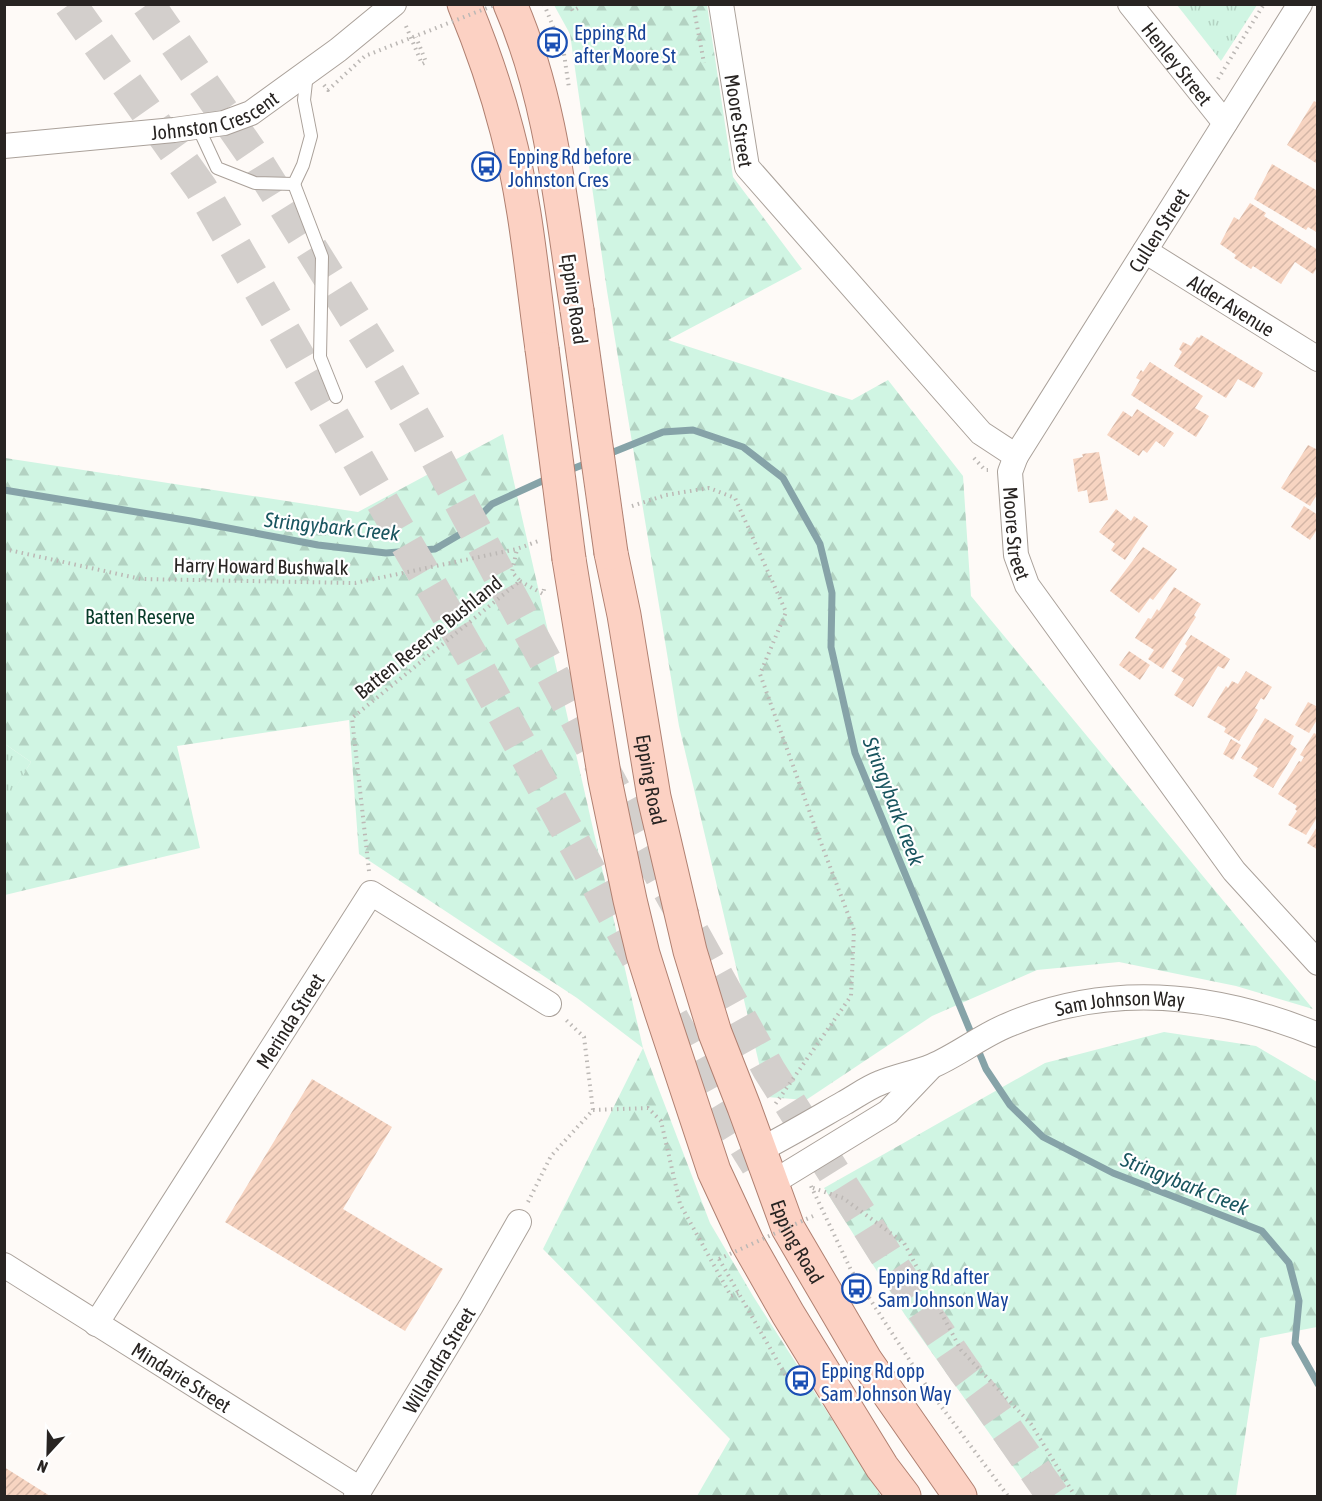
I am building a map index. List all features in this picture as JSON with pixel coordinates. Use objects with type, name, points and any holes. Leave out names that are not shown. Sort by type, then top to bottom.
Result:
[{"type":"main road","name":"Epping Road","points":[[464,4],[480,43],[508,132],[531,261],[569,559],[605,780],[630,900],[657,999],[714,1171],[729,1206],[800,1334],[882,1467],[904,1497]]},
{"type":"main road","name":"Epping Road","points":[[510,4],[523,34],[551,139],[611,553],[654,797],[690,951],[715,1033],[788,1228],[866,1361],[960,1497]]},
{"type":"main road","name":"Sam Johnson Way","points":[[714,1171],[760,1150]]},
{"type":"main road","name":"Sam Johnson Way","points":[[729,1206],[772,1183]]},
{"type":"street","name":"Johnston Crescent","points":[[4,146],[224,123],[251,113],[316,78],[394,4]]},
{"type":"street","name":"Moore Street","points":[[721,4],[747,167],[981,433],[1016,456],[1010,472],[1016,555],[1027,585],[1234,871],[1317,963]]},
{"type":"street","name":"Henley Street","points":[[1130,4],[1225,123]]},
{"type":"street","name":"Cullen Street","points":[[1016,456],[1300,4]]},
{"type":"street","name":"Alder Avenue","points":[[1145,251],[1317,359]]},
{"type":"street","points":[[371,893],[549,1004]]},
{"type":"street","name":"Merinda Street","points":[[96,1324],[371,893]]},
{"type":"street","name":"Sam Johnson Way","points":[[760,1150],[878,1084],[932,1066],[1007,1025],[1044,1012],[1085,1002],[1121,997],[1203,1001],[1283,1021],[1317,1035]]},
{"type":"street","name":"Sam Johnson Way","points":[[772,1183],[888,1112],[932,1066]]},
{"type":"street","name":"Willandra Street","points":[[358,1493],[519,1222]]},
{"type":"street","name":"Mindarie Street","points":[[4,1265],[358,1493]]},
{"type":"lane","points":[[316,78],[304,100],[311,136],[303,165],[294,184],[322,257],[320,357],[336,397]]},
{"type":"lane","points":[[198,127],[217,168],[255,183],[294,184]]},
{"type":"path","points":[[316,78],[328,90],[365,56],[497,4]]},
{"type":"path","points":[[569,4],[573,11],[580,7],[579,4]]},
{"type":"path","points":[[1205,100],[1264,4]]},
{"type":"path","points":[[406,26],[422,64],[426,62],[416,37]]},
{"type":"path","points":[[634,506],[666,495],[709,488],[735,498],[786,612],[760,674],[854,930],[851,996],[768,1114]]},
{"type":"path","name":"Harry Howard Bushwalk","points":[[4,549],[141,579],[355,584],[517,549]]},
{"type":"path","name":"Batten Reserve Bushland","points":[[371,893],[352,718],[520,581],[512,572],[517,549]]},
{"type":"path","points":[[520,581],[543,594],[545,586]]},
{"type":"path","points":[[549,1004],[584,1037],[593,1110]]},
{"type":"path","points":[[519,1222],[551,1156],[593,1110],[648,1108],[661,1121],[680,1204],[731,1296],[739,1293]]},
{"type":"path","points":[[1008,1497],[929,1390],[851,1270],[812,1188],[843,1198],[904,1244],[961,1350],[1031,1424],[1075,1497]]},
{"type":"path","points":[[790,1383],[719,1259],[813,1216]]},
{"type":"green space","points":[[554,5],[707,5],[733,177],[802,269],[668,340],[852,400],[888,380],[963,476],[971,596],[1313,1009],[1236,986],[1119,962],[1037,970],[932,1016],[806,1100],[767,1097],[679,726],[607,291],[570,34]]},
{"type":"green space","points":[[1177,5],[1257,5],[1221,61]]},
{"type":"green space","name":"Batten Reserve","points":[[503,434],[643,1048],[577,998],[359,854],[349,720],[177,746],[200,848],[5,895],[4,806],[31,762],[5,744],[5,458],[358,512]]},
{"type":"green space","points":[[5,744],[31,762],[5,806]]},
{"type":"green space","points":[[1164,1032],[1256,1046],[1317,1082],[1317,1327],[1260,1338],[1236,1496],[1034,1496],[905,1315],[824,1188],[1045,1063]]},
{"type":"green space","points":[[643,1048],[710,1223],[753,1296],[881,1496],[697,1496],[730,1439],[543,1249]]},
{"type":"building","points":[[1314,101],[1318,103],[1316,163],[1287,145]]},
{"type":"building","points":[[1272,164],[1316,190],[1318,187],[1318,233],[1308,227],[1306,230],[1254,199]]},
{"type":"building","points":[[1250,203],[1266,213],[1264,216],[1318,250],[1318,266],[1313,274],[1295,262],[1281,284],[1253,266],[1251,269],[1234,258],[1236,255],[1220,244],[1234,217],[1239,220]]},
{"type":"building","points":[[1201,335],[1263,373],[1254,388],[1238,379],[1226,398],[1174,366],[1182,352],[1179,349],[1183,342],[1191,346]]},
{"type":"building","points":[[1150,362],[1203,396],[1195,408],[1209,416],[1196,437],[1131,395],[1140,380],[1136,378]]},
{"type":"building","points":[[1137,409],[1174,433],[1164,447],[1156,441],[1147,453],[1143,450],[1139,456],[1107,435],[1123,411],[1132,417]]},
{"type":"building","points":[[1308,445],[1318,450],[1318,493],[1310,506],[1281,488]]},
{"type":"building","points":[[1099,452],[1108,500],[1089,503],[1087,490],[1078,492],[1073,459],[1083,457],[1082,454]]},
{"type":"building","points":[[1304,506],[1318,515],[1318,528],[1310,540],[1291,527]]},
{"type":"building","points":[[1116,509],[1131,521],[1134,516],[1148,526],[1125,560],[1111,550],[1115,544],[1099,532]]},
{"type":"building","points":[[1143,547],[1177,569],[1153,600],[1150,598],[1139,613],[1110,591]]},
{"type":"building","points":[[1174,587],[1201,604],[1194,615],[1196,617],[1163,669],[1148,659],[1154,650],[1135,638],[1148,618],[1151,619],[1157,609],[1159,611]]},
{"type":"building","points":[[1191,635],[1230,659],[1224,669],[1218,666],[1193,707],[1174,695],[1184,679],[1171,671],[1187,646],[1185,644]]},
{"type":"building","points":[[1129,651],[1150,665],[1140,680],[1119,665]]},
{"type":"building","points":[[1246,671],[1272,687],[1264,700],[1261,698],[1255,708],[1258,710],[1239,741],[1224,732],[1226,728],[1207,717],[1226,686],[1228,688],[1232,681],[1238,684]]},
{"type":"building","points":[[1308,702],[1318,707],[1318,718],[1309,733],[1295,725]]},
{"type":"building","points":[[1265,718],[1294,736],[1290,744],[1297,749],[1273,788],[1253,776],[1258,768],[1241,758]]},
{"type":"building","points":[[1314,733],[1318,735],[1318,768],[1316,771],[1318,772],[1318,816],[1306,835],[1288,825],[1297,811],[1295,809],[1297,806],[1278,794],[1304,757],[1300,755]]},
{"type":"building","points":[[1231,739],[1241,745],[1233,760],[1223,754]]},
{"type":"building","points":[[1318,825],[1318,850],[1307,843]]},
{"type":"building","points":[[312,1079],[392,1127],[343,1209],[443,1269],[405,1331],[225,1222]]},
{"type":"building","points":[[4,1467],[50,1496],[4,1496]]},
{"type":"waterway","name":"Stringybark Creek","points":[[606,455],[663,432],[693,430],[743,447],[783,478],[820,544],[832,593],[831,647],[855,753],[986,1069],[1010,1105],[1043,1137],[1113,1173],[1262,1231],[1289,1263],[1299,1301],[1295,1343],[1318,1384]]},
{"type":"waterway","name":"Stringybark Creek","points":[[567,471],[590,462]]},
{"type":"waterway","name":"Stringybark Creek","points":[[4,490],[318,545],[386,553],[435,549],[464,532],[492,504],[551,477]]},
{"type":"tunnel","points":[[70,4],[201,188],[471,655],[640,963]]},
{"type":"tunnel","points":[[148,4],[254,157],[385,367],[426,438],[639,836],[769,1070],[891,1263],[1053,1496]]},
{"type":"tunnel","points":[[672,1018],[719,1103],[757,1165]]},
{"type":"place","name":"Epping Rd after Moore St","points":[[553,43]]},
{"type":"place","name":"Epping Rd before Johnston Cres","points":[[487,167]]},
{"type":"place","name":"Epping Rd after Sam Johnson Way","points":[[857,1288]]},
{"type":"place","name":"Epping Rd opp Sam Johnson Way","points":[[800,1381]]}]
